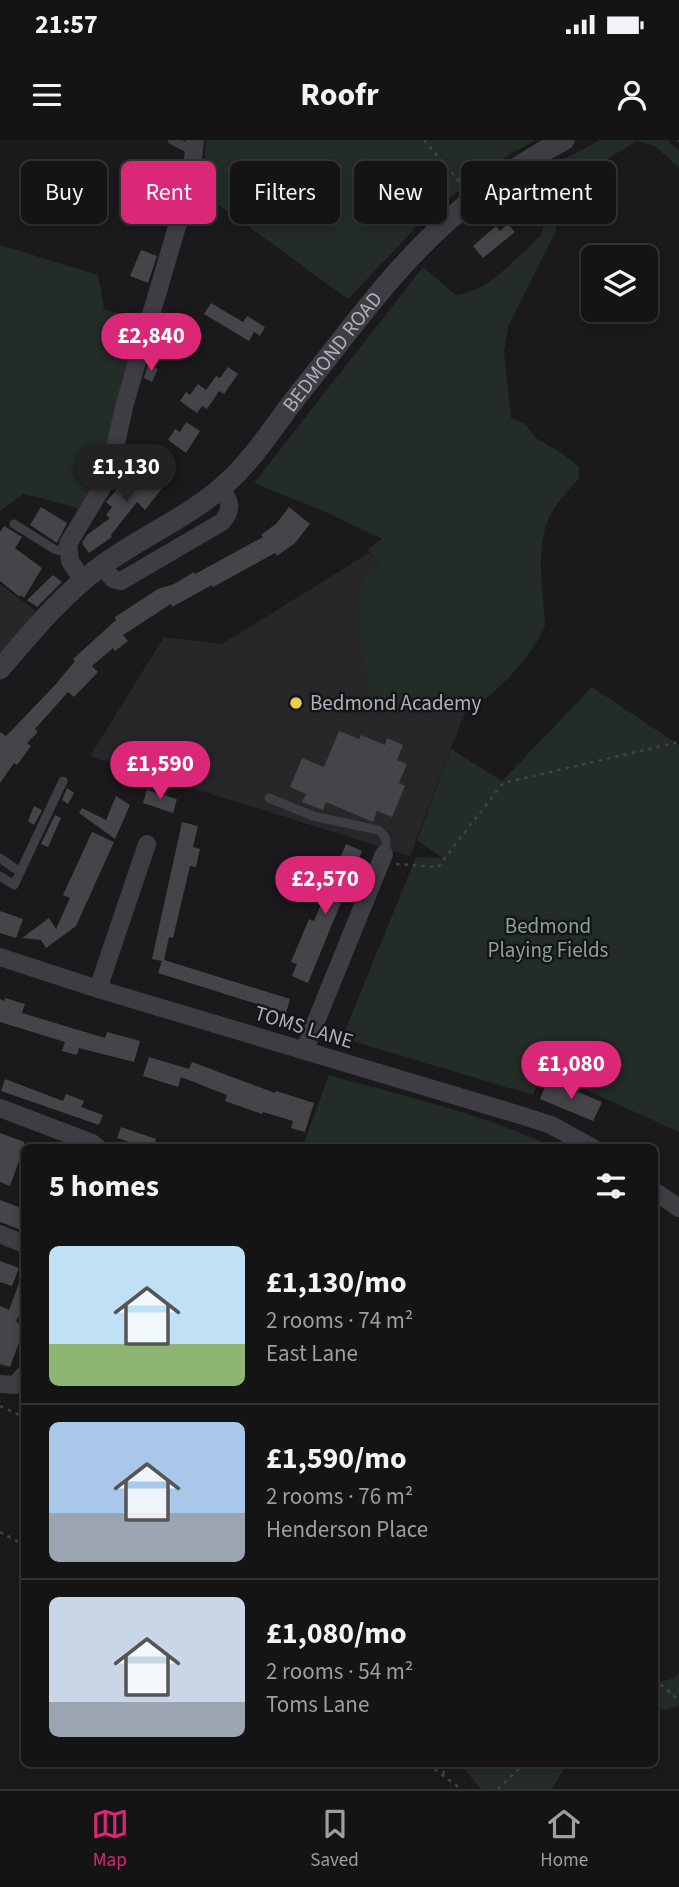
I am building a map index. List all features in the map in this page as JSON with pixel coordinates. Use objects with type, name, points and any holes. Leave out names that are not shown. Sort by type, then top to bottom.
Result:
[{"type":"street","name":"BEDMOND ROAD","points":[[528,161],[564,140]]},
{"type":"street","points":[[83,580],[73,568],[68,544],[110,470],[125,403],[191,179],[195,143]]},
{"type":"street","name":"BEDMOND ROAD","points":[[0,669],[43,619],[83,580],[196,508],[239,471],[408,259],[461,211]]},
{"type":"street","points":[[98,989],[147,844]]},
{"type":"street","points":[[304,1051],[382,859]]},
{"type":"street","name":"TOMS LANE","points":[[0,957],[98,989],[520,1115],[551,1125],[586,1144]]},
{"type":"street","points":[[0,1108],[93,1144]]},
{"type":"street","points":[[658,1193],[678,1205]]},
{"type":"street","points":[[0,1234],[21,1243]]},
{"type":"street","points":[[0,1384],[15,1385],[21,1378]]},
{"type":"lane","points":[[172,140],[195,143]]},
{"type":"lane","points":[[14,524],[54,549],[68,552]]},
{"type":"lane","points":[[0,876],[14,885],[63,781]]},
{"type":"lane","points":[[269,797],[313,816],[379,830],[386,837],[382,859]]},
{"type":"lane","points":[[0,858],[14,868]]},
{"type":"path","points":[[424,140],[461,184]]},
{"type":"path","points":[[382,859],[438,867],[503,783],[679,741]]},
{"type":"path","points":[[0,1406],[21,1416]]},
{"type":"path","points":[[0,1532],[21,1543]]},
{"type":"path","points":[[658,1682],[679,1700]]},
{"type":"path","points":[[433,1767],[461,1789]]},
{"type":"path","points":[[443,1773],[446,1767]]},
{"type":"path","points":[[498,1789],[521,1767]]},
{"type":"shaded area","name":"Bedmond Academy","points":[[369,553],[381,563],[499,622],[410,856],[90,756],[164,637],[222,644]]},
{"type":"shaded area","points":[[0,584],[40,614],[0,659]]},
{"type":"green space","points":[[206,140],[535,140],[499,161],[461,161],[461,188],[447,200],[447,161],[354,161],[354,224],[419,224],[348,299],[245,224],[340,224],[340,161],[230,161],[230,213],[216,203],[216,161],[204,161]]},
{"type":"green space","points":[[600,140],[667,140],[679,151],[679,168],[655,146],[637,141],[604,161],[561,161]]},
{"type":"green space","points":[[557,224],[508,327],[504,351],[511,418],[524,423],[537,439],[579,466],[579,478],[552,512],[543,538],[541,567],[545,625],[533,648],[512,674],[477,705],[466,711],[447,714],[408,708],[378,697],[372,689],[361,639],[362,588],[365,578],[381,563],[367,550],[382,539],[254,483],[423,267],[456,295],[467,293],[490,281],[512,263],[540,236],[544,226]]},
{"type":"green space","points":[[0,245],[98,275],[104,309],[145,323],[111,441],[82,509],[24,494],[0,511]]},
{"type":"green space","name":"Bedmond Playing Fields","points":[[592,687],[679,745],[679,1132],[544,1071],[533,1095],[342,1038],[416,857],[443,858],[417,840],[451,749],[502,781]]},
{"type":"green space","points":[[329,1075],[472,1115],[545,1144],[303,1144]]},
{"type":"green space","points":[[679,1672],[679,1705],[666,1710],[658,1708],[658,1682],[675,1678]]},
{"type":"green space","points":[[463,1767],[565,1767],[552,1789],[481,1789]]},
{"type":"building","points":[[508,224],[515,232],[483,258],[473,246],[496,226],[500,231]]},
{"type":"building","points":[[141,250],[157,256],[148,283],[130,276]]},
{"type":"building","points":[[211,303],[243,322],[247,316],[265,327],[260,336],[254,332],[249,341],[204,314]]},
{"type":"building","points":[[148,364],[158,369],[152,382],[144,378]]},
{"type":"building","points":[[228,367],[238,374],[224,394],[219,391],[207,409],[202,406],[197,413],[180,401],[186,392],[190,395],[198,384],[206,390],[216,376],[220,378]]},
{"type":"building","points":[[186,422],[200,431],[186,453],[168,440],[175,429],[180,432]]},
{"type":"building","points":[[137,465],[142,465],[167,482],[145,510],[137,502],[112,537],[89,553],[82,543],[87,535],[110,518],[106,515],[112,507],[106,502],[117,489],[119,491]]},
{"type":"building","points":[[41,507],[67,523],[57,543],[30,525]]},
{"type":"building","points":[[289,507],[310,524],[295,543],[277,556],[275,553],[213,587],[212,585],[172,607],[171,604],[123,635],[128,641],[115,651],[113,648],[92,666],[98,672],[74,697],[68,692],[35,729],[38,732],[27,743],[31,746],[17,765],[14,763],[0,783],[0,732],[6,736],[11,731],[56,684],[75,661],[73,659],[116,620],[115,617],[158,589],[174,584],[194,572],[195,574],[263,537],[261,535],[276,524]]},
{"type":"building","points":[[4,526],[22,537],[15,548],[42,568],[24,598],[0,581],[0,532]]},
{"type":"building","points":[[53,575],[62,582],[37,607],[27,600]]},
{"type":"building","points":[[339,731],[359,739],[361,735],[385,745],[387,738],[403,745],[397,760],[407,764],[399,783],[405,786],[392,817],[377,811],[373,822],[326,802],[323,810],[302,802],[306,794],[290,787],[302,758],[324,767]]},
{"type":"building","points":[[67,788],[74,793],[68,804],[62,800]]},
{"type":"building","points":[[147,790],[177,799],[173,813],[143,803]]},
{"type":"building","points":[[116,796],[130,805],[115,839],[79,813],[82,808],[106,820]]},
{"type":"building","points":[[34,806],[42,810],[34,825],[28,821]]},
{"type":"building","points":[[55,815],[61,818],[48,847],[41,844]]},
{"type":"building","points":[[182,822],[198,826],[193,847],[200,849],[196,867],[190,866],[173,938],[169,937],[164,960],[290,999],[286,1013],[158,973],[162,961],[152,959]]},
{"type":"building","points":[[92,832],[114,842],[76,926],[46,948],[41,940],[22,938],[49,918],[56,929],[70,898],[63,895]]},
{"type":"building","points":[[346,844],[362,851],[308,983],[292,976],[297,964],[291,962],[309,919],[314,921]]},
{"type":"building","points":[[0,911],[23,919],[16,938],[0,933]]},
{"type":"building","points":[[5,998],[25,1004],[22,1013],[105,1038],[107,1032],[140,1041],[134,1062],[79,1048],[77,1055],[62,1051],[65,1042],[0,1022],[0,999],[5,1001]]},
{"type":"building","points":[[149,1057],[189,1069],[192,1062],[275,1093],[276,1091],[314,1103],[305,1132],[291,1128],[293,1121],[225,1101],[227,1095],[181,1077],[178,1087],[143,1076]]},
{"type":"building","points":[[5,1079],[63,1101],[66,1094],[84,1101],[81,1107],[103,1115],[99,1125],[1,1091]]},
{"type":"building","points":[[554,1082],[602,1102],[593,1121],[540,1099],[546,1084],[552,1087]]},
{"type":"building","points":[[121,1127],[156,1139],[154,1144],[135,1144],[117,1138]]},
{"type":"building","points":[[0,1133],[24,1144],[21,1144],[21,1162],[19,1161],[10,1186],[0,1182]]},
{"type":"building","points":[[0,1200],[21,1208],[21,1230],[0,1222]]},
{"type":"building","points":[[0,1261],[19,1268],[12,1286],[0,1282]]},
{"type":"building","points":[[21,1277],[21,1314],[16,1321],[21,1326],[21,1337],[10,1367],[0,1364],[0,1306],[9,1310]]},
{"type":"place","name":"Bedmond Academy","points":[[296,703]]}]
